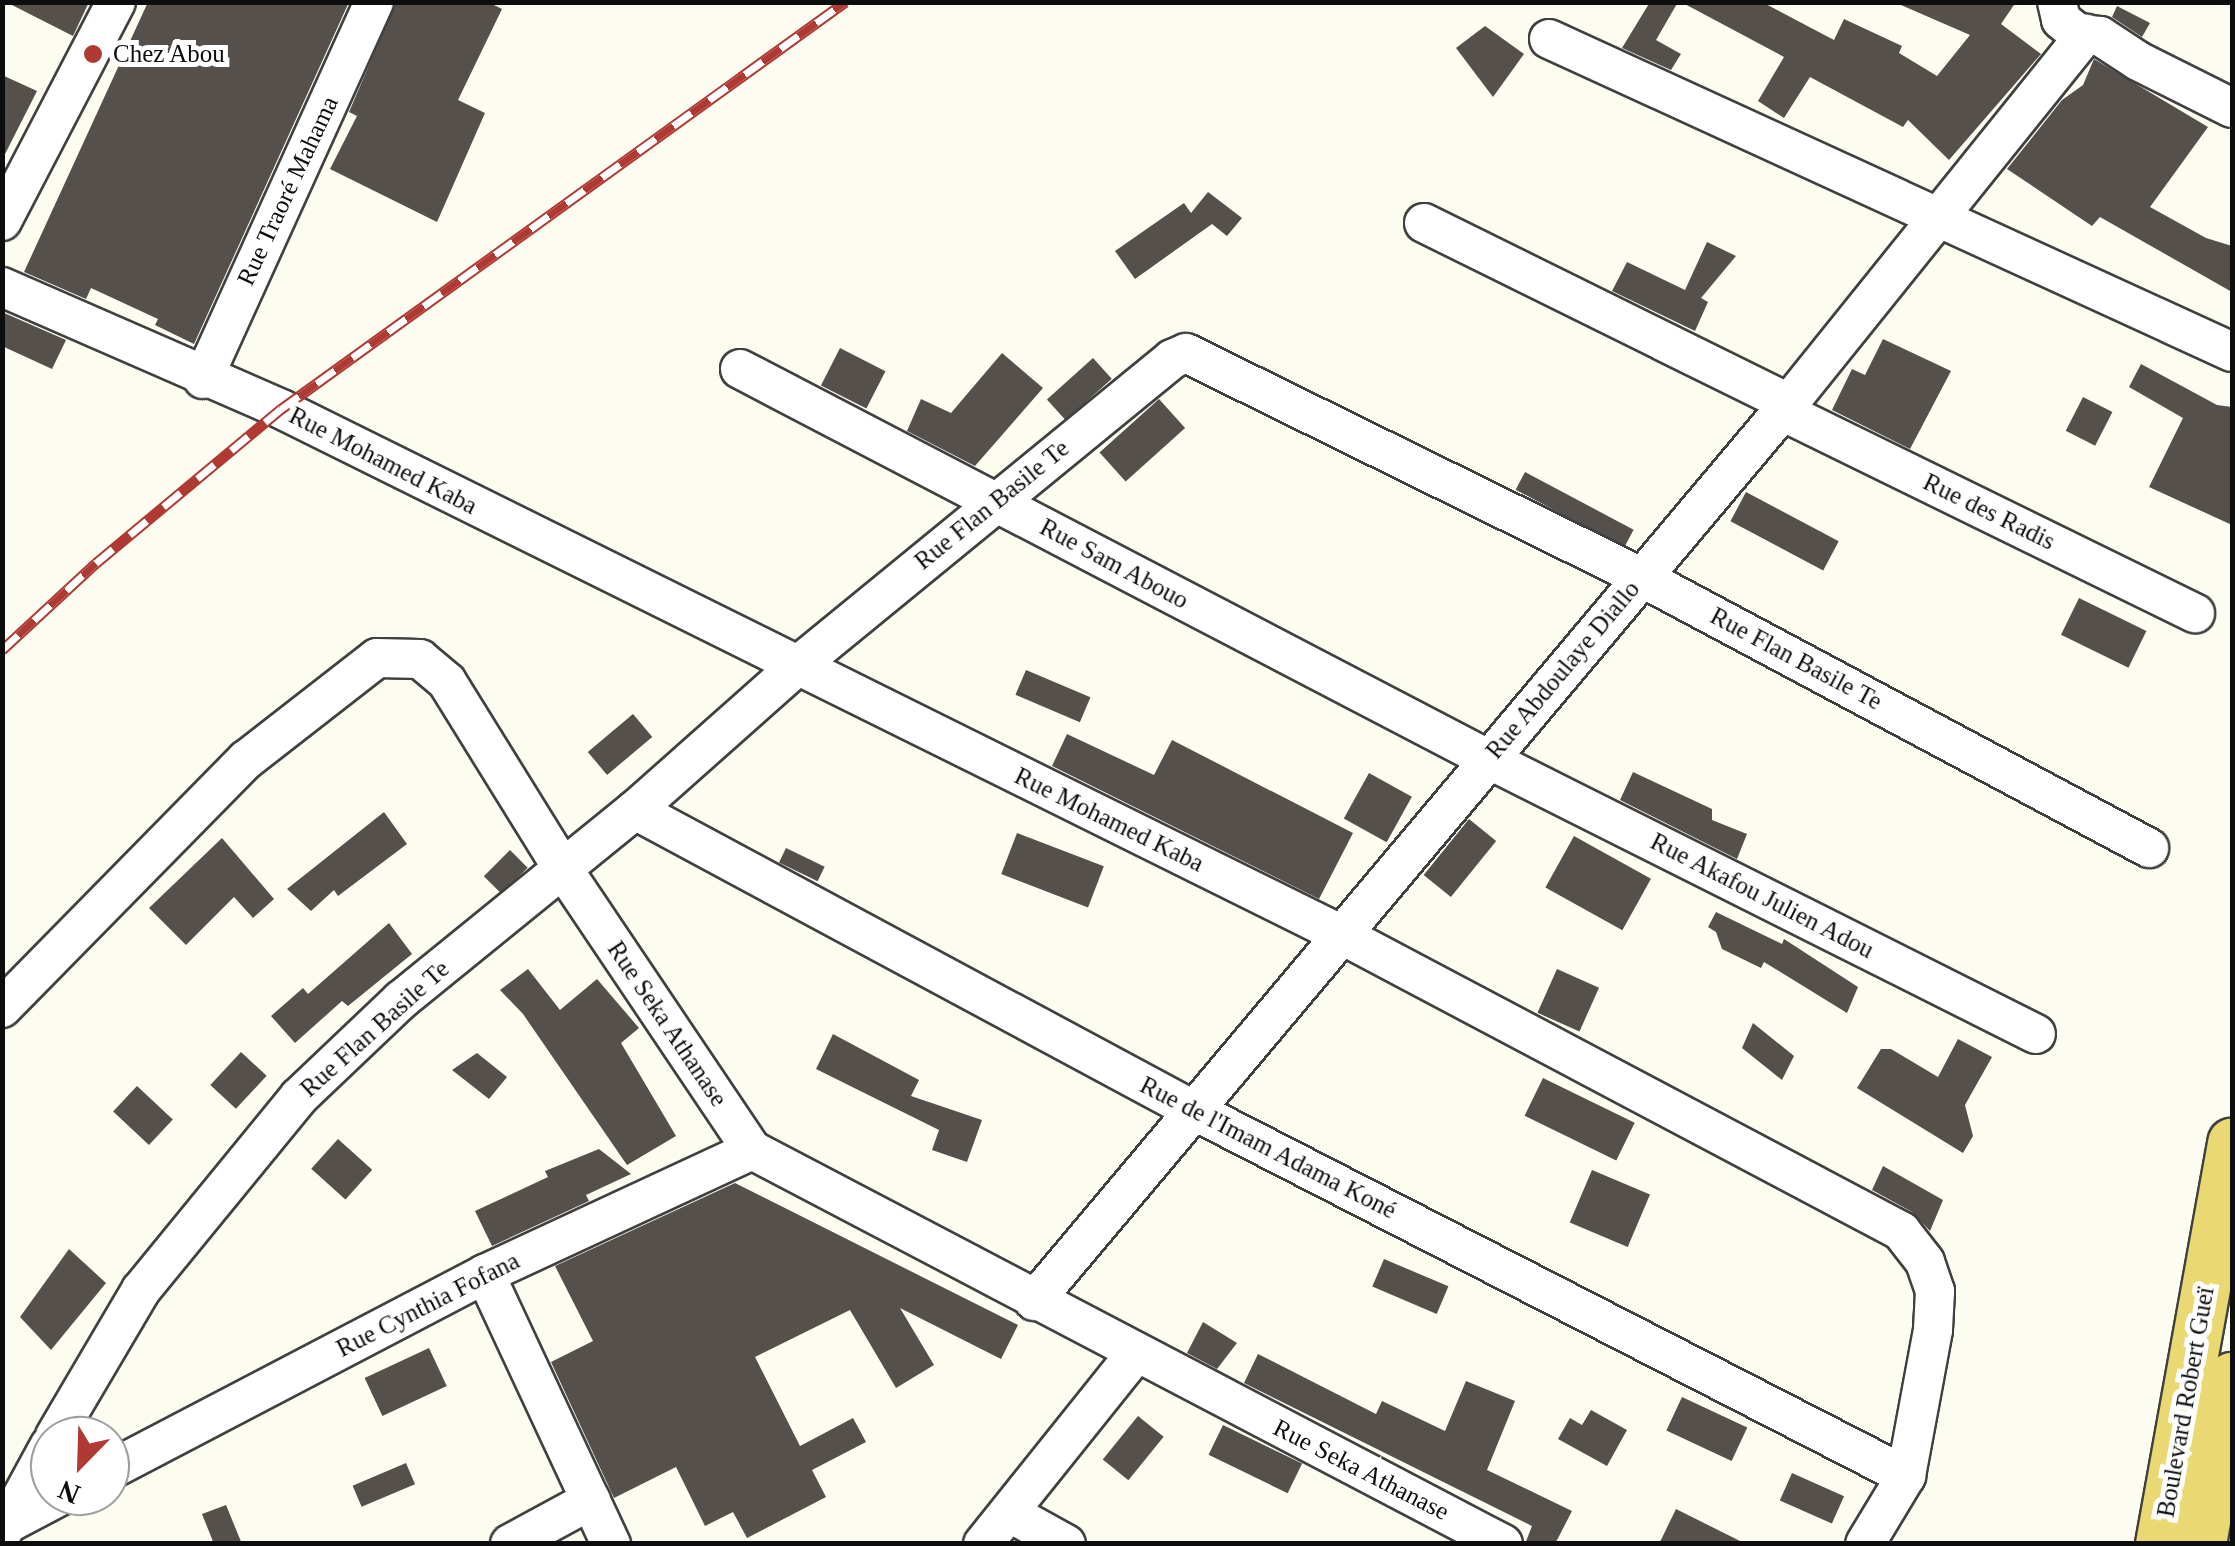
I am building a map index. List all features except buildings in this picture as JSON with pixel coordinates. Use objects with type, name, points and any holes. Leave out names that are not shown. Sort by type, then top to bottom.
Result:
[{"type":"main road","name":"Boulevard Robert Gueï","points":[[2160,1544],[2232,1142]]},
{"type":"main road","name":"Boulevard Robert Gueï","points":[[2202,1544],[2232,1378]]},
{"type":"street","points":[[2,220],[116,2]]},
{"type":"street","name":"Rue Traoré Mahama","points":[[203,378],[374,2]]},
{"type":"street","points":[[2056,2],[2061,20],[2079,34],[2100,36],[2138,61],[2232,108]]},
{"type":"street","name":"Rue Abdoulaye Diallo","points":[[1034,1301],[1190,1110],[1786,407],[2086,34]]},
{"type":"street","points":[[1550,39],[2232,352]]},
{"type":"street","name":"Rue des Radis","points":[[1424,223],[2195,613]]},
{"type":"street","name":"Rue Mohamed Kaba","points":[[2,287],[281,410],[1342,935],[1901,1231],[1925,1262],[1935,1291],[1920,1416],[1906,1476],[1865,1544]]},
{"type":"street","name":"Rue Flan Basile Te","points":[[67,1416],[141,1290],[300,1097],[401,1000],[635,810],[796,667],[996,502],[1172,359],[1186,353],[1641,577],[2150,848]]},
{"type":"street","name":"Rue Sam Abouo","points":[[740,369],[1488,760]]},
{"type":"street","name":"Rue Seka Athanase","points":[[2,1008],[246,760],[377,658],[420,659],[447,682],[563,869],[752,1150],[1503,1544]]},
{"type":"street","name":"Rue Akafou Julien Adou","points":[[1488,760],[2036,1034]]},
{"type":"street","name":"Rue de l'Imam Adama Koné","points":[[635,810],[1190,1110],[1906,1476]]},
{"type":"street","name":"Rue Cynthia Fofana","points":[[130,1460],[485,1274],[752,1150]]},
{"type":"street","points":[[485,1274],[611,1544]]},
{"type":"street","points":[[983,1544],[1136,1353]]},
{"type":"street","points":[[5,1528],[30,1482]]},
{"type":"street","points":[[510,1544],[591,1500]]},
{"type":"street","points":[[5,1528],[30,1513]]},
{"type":"street","points":[[1010,1513],[1066,1544]]},
{"type":"railway","points":[[2,650],[96,563],[281,409],[845,2]]},
{"type":"place","name":"Chez Abou","points":[[93,54]]}]
